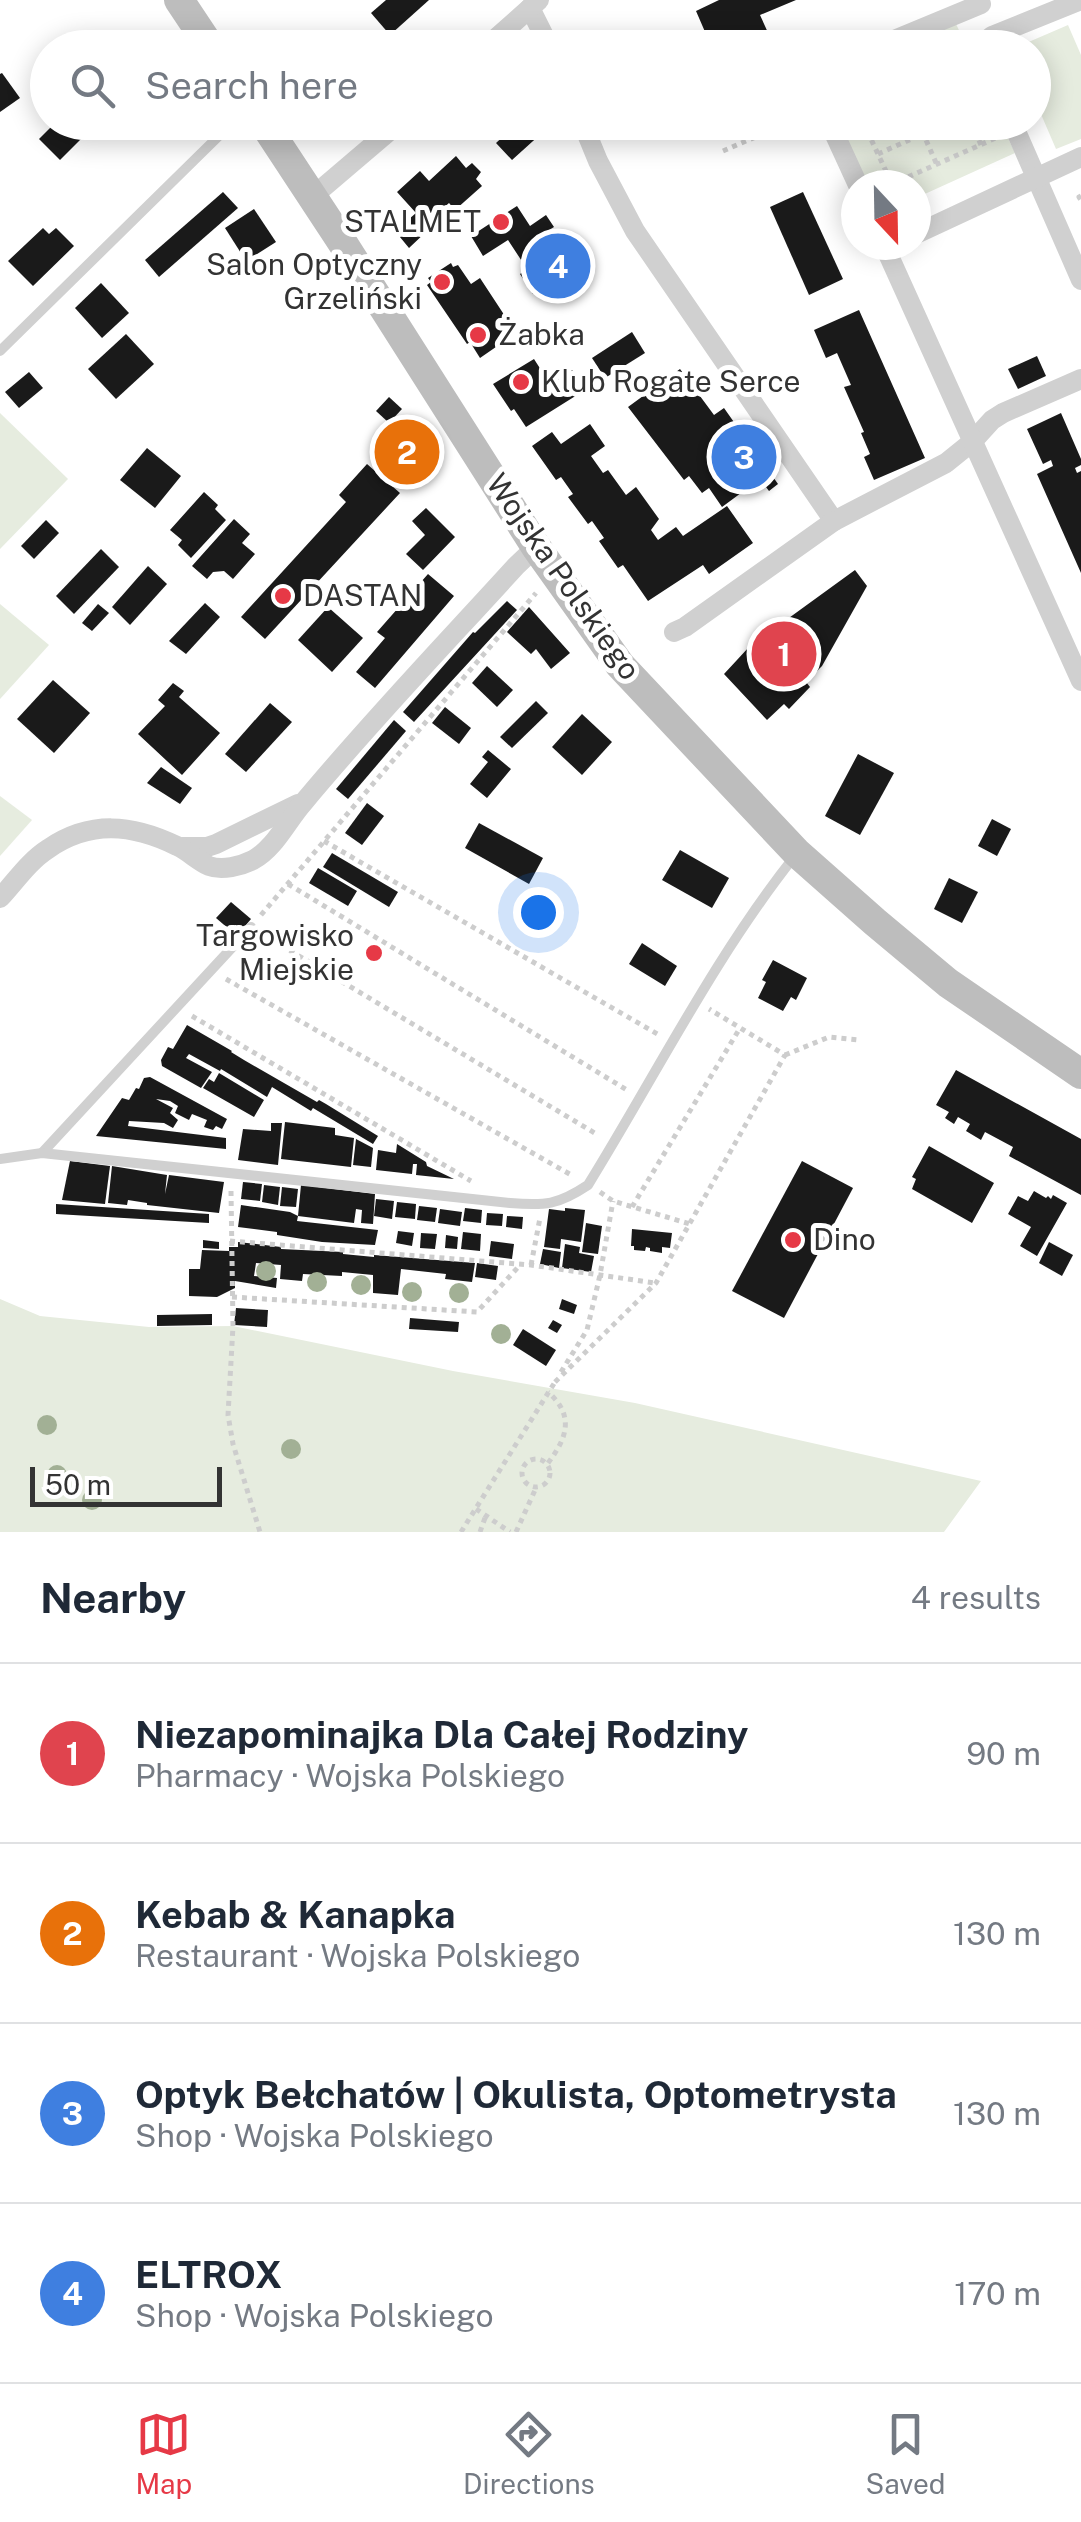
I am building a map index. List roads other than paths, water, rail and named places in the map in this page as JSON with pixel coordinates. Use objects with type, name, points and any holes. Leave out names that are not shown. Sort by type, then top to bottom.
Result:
[{"type":"street","points":[[179,0],[199,30]]},
{"type":"street","points":[[918,30],[981,4],[979,0]]},
{"type":"street","points":[[1007,30],[1081,0]]},
{"type":"street","points":[[505,30],[534,4],[543,30]]},
{"type":"street","name":"Wojska Polskiego","points":[[276,140],[536,548],[620,664],[798,853],[875,922],[948,982],[1081,1074]]},
{"type":"street","points":[[312,197],[379,140]]},
{"type":"street","points":[[589,140],[635,231],[834,521]]},
{"type":"street","points":[[837,140],[851,170]]},
{"type":"street","points":[[1019,140],[1081,280]]},
{"type":"street","points":[[931,227],[1081,157]]},
{"type":"street","points":[[894,260],[1081,681]]},
{"type":"street","points":[[674,632],[834,521],[946,463],[992,420],[1081,379]]},
{"type":"street","points":[[0,898],[45,850],[80,833],[101,828],[126,828],[180,847],[214,867],[250,862],[270,845],[303,802],[536,548]]},
{"type":"street","points":[[180,847],[216,844],[303,802]]},
{"type":"lane","points":[[0,352],[214,140]]},
{"type":"lane","points":[[0,1158],[42,1153],[542,1206],[568,1198],[588,1184],[697,1002],[769,889],[798,853]]},
{"type":"lane","points":[[42,1153],[251,927]]},
{"type":"place","name":"STALMET","points":[[501,222]]},
{"type":"place","name":"ELTROX","points":[[558,266]]},
{"type":"place","name":"Salon Optyczny Grzeliński","points":[[442,282]]},
{"type":"place","name":"Żabka","points":[[478,335]]},
{"type":"place","name":"Klub Rogate Serce","points":[[521,382]]},
{"type":"place","name":"Kebab & Kanapka","points":[[407,452]]},
{"type":"place","name":"Optyk Bełchatów | Okulista, Optometrysta","points":[[744,457]]},
{"type":"place","name":"DASTAN","points":[[283,596]]},
{"type":"place","name":"Niezapominajka Dla Całej Rodziny","points":[[784,654]]},
{"type":"place","name":"Targowisko Miejskie","points":[[374,953]]},
{"type":"place","name":"Dino","points":[[793,1240]]}]
